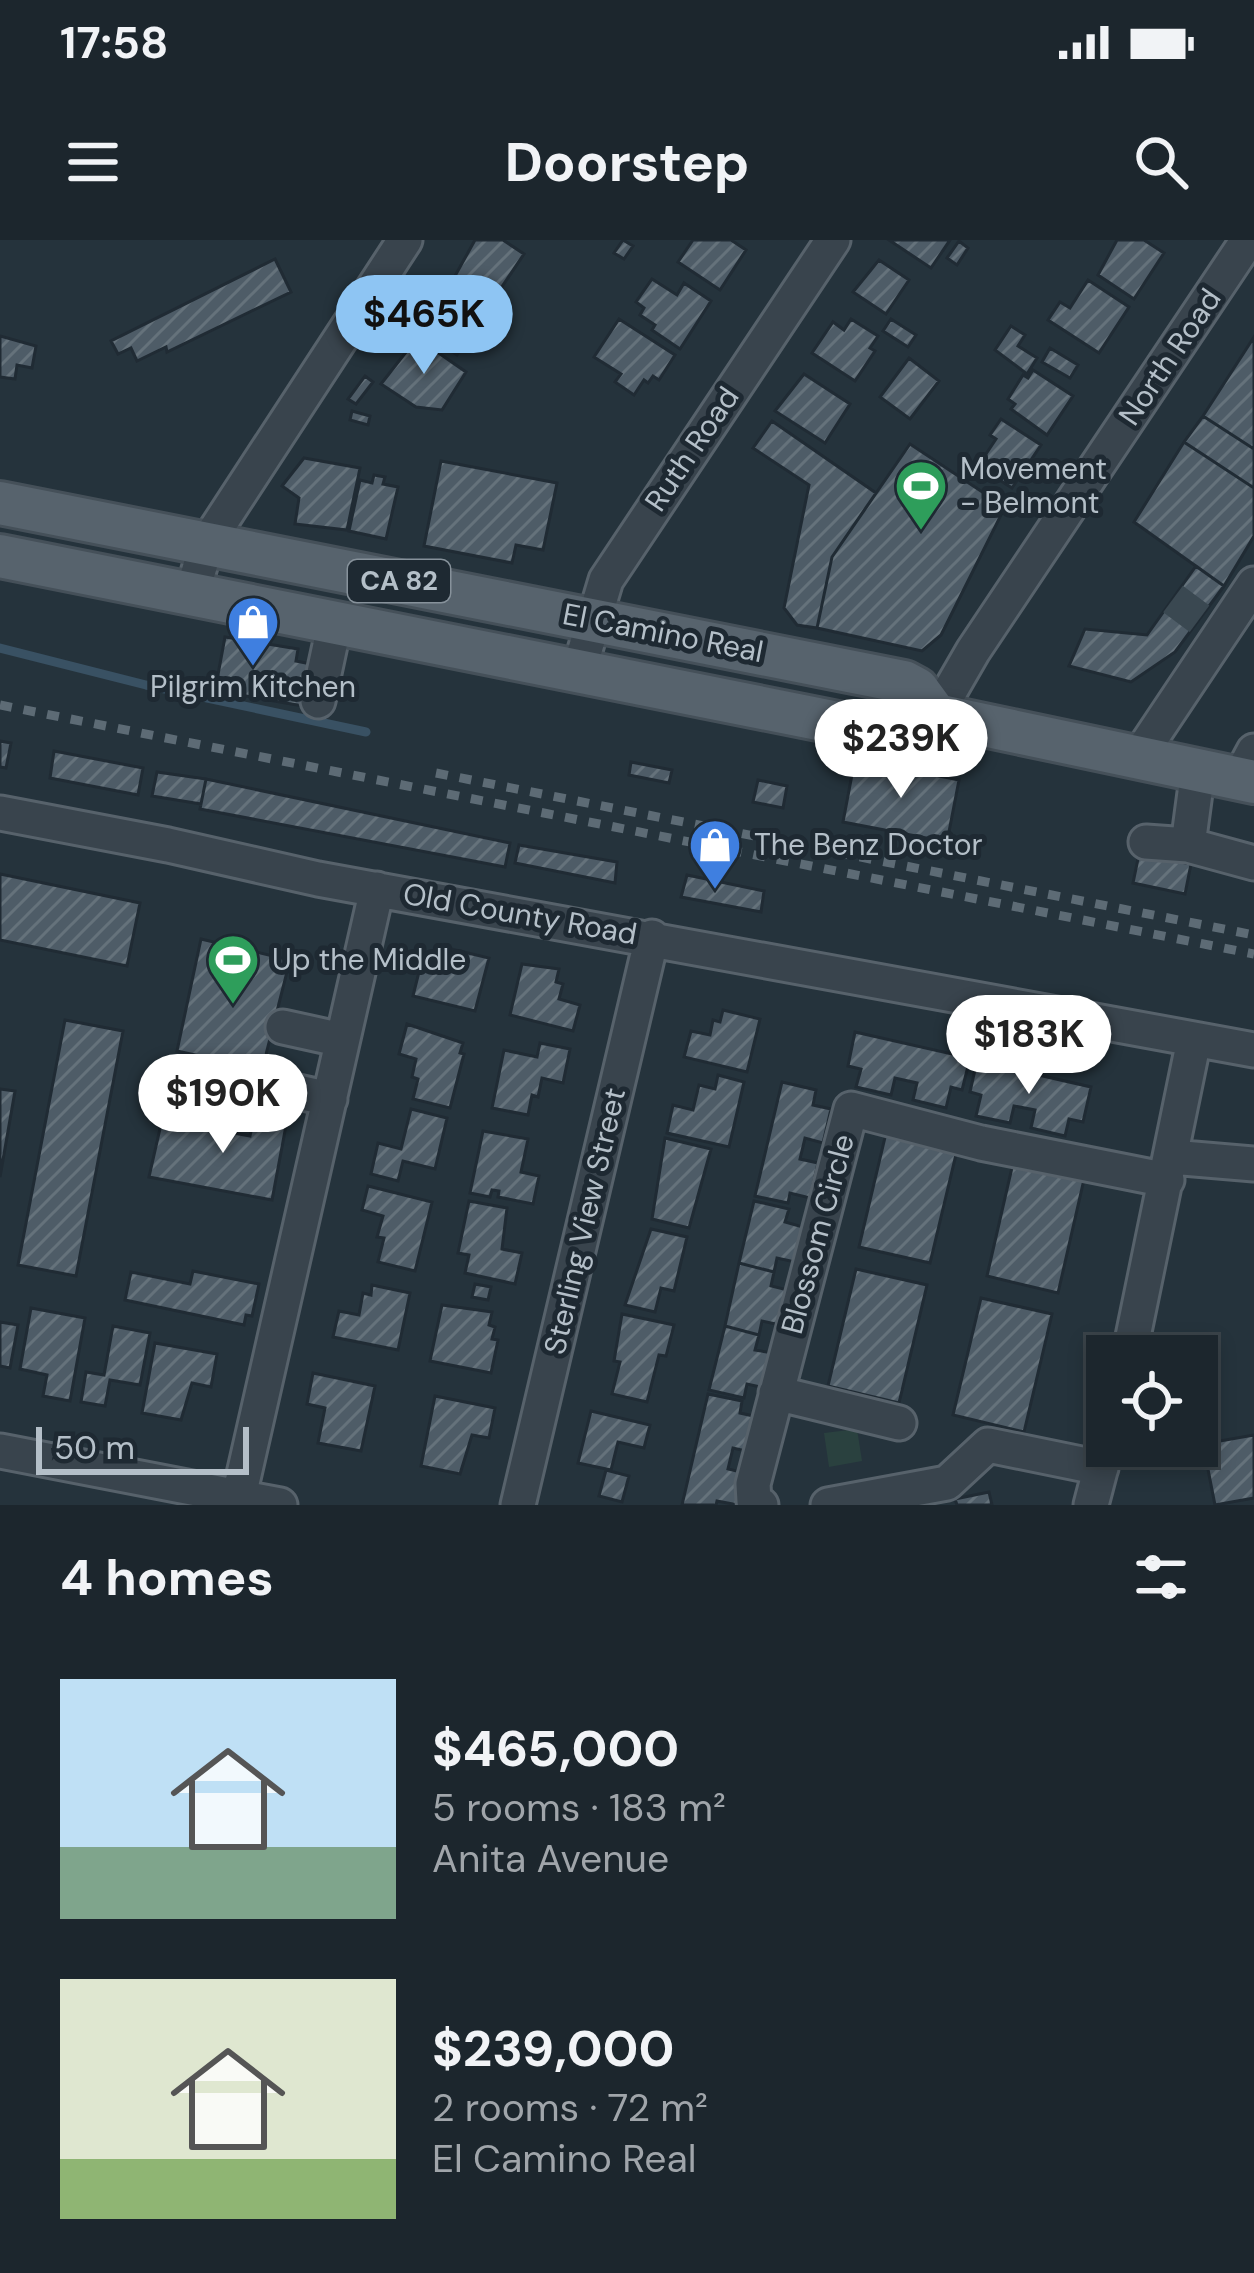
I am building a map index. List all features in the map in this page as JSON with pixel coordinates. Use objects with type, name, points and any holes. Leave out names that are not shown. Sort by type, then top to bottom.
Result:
[{"type":"main road","name":"El Camino Real","points":[[0,503],[904,682],[917,689],[936,715],[910,732],[893,734],[0,556]]},
{"type":"main road","name":"CA 82","points":[[936,715],[1139,756],[1236,770]]},
{"type":"street","points":[[192,593],[207,543],[405,240]]},
{"type":"street","name":"Ruth Road","points":[[579,670],[606,580],[832,240]]},
{"type":"street","name":"North Road","points":[[936,715],[970,656],[1248,240]]},
{"type":"street","points":[[1139,756],[1254,584]]},
{"type":"street","points":[[318,701],[335,622]]},
{"type":"street","points":[[1188,845],[1236,770]]},
{"type":"street","name":"Old County Road","points":[[0,813],[376,889],[1254,1050]]},
{"type":"street","points":[[1146,842],[1188,845],[1254,863]]},
{"type":"street","points":[[237,1501],[376,889]]},
{"type":"street","name":"Sterling View Street","points":[[518,1505],[652,937]]},
{"type":"street","points":[[283,1027],[342,1040]]},
{"type":"street","points":[[1133,1335],[1194,1040]]},
{"type":"street","points":[[239,1079],[330,1099]]},
{"type":"street","name":"Blossom Circle","points":[[761,1505],[754,1502],[753,1484],[851,1109],[982,1143],[1169,1168]]},
{"type":"street","points":[[1169,1168],[1254,1164]]},
{"type":"street","points":[[776,1393],[899,1423]]},
{"type":"street","points":[[828,1505],[947,1483],[988,1445],[1086,1454]]},
{"type":"street","points":[[0,1450],[237,1501],[280,1505]]},
{"type":"street","points":[[1091,1505],[1101,1467]]},
{"type":"green space","points":[[857,1429],[862,1461],[829,1467],[824,1433]]},
{"type":"building","points":[[475,240],[503,240],[524,254],[493,300],[455,276]]},
{"type":"building","points":[[623,240],[633,246],[624,259],[614,253]]},
{"type":"building","points":[[693,240],[731,240],[746,250],[720,290],[678,262]]},
{"type":"building","points":[[889,240],[950,240],[931,268]]},
{"type":"building","points":[[1117,240],[1144,240],[1164,253],[1134,299],[1098,275]]},
{"type":"building","points":[[959,241],[968,248],[957,265],[947,258]]},
{"type":"building","points":[[275,259],[291,292],[167,352],[166,347],[137,361],[131,348],[118,354],[111,341]]},
{"type":"building","points":[[879,260],[909,280],[886,314],[853,292]]},
{"type":"building","points":[[652,279],[677,295],[684,283],[711,301],[680,349],[652,330],[655,325],[640,315],[644,308],[636,302]]},
{"type":"building","points":[[1088,280],[1129,307],[1099,353],[1048,320],[1060,302],[1070,308]]},
{"type":"building","points":[[449,281],[489,307],[457,355],[419,330]]},
{"type":"building","points":[[619,319],[675,355],[659,380],[653,376],[648,383],[644,380],[634,395],[615,382],[621,374],[594,357]]},
{"type":"building","points":[[851,319],[878,336],[870,348],[875,351],[855,381],[812,353],[833,322],[844,330]]},
{"type":"building","points":[[891,319],[916,335],[908,347],[883,331]]},
{"type":"building","points":[[1011,326],[1025,335],[1018,346],[1037,358],[1027,374],[995,350]]},
{"type":"building","points":[[0,336],[36,346],[32,368],[17,365],[15,379],[0,377]]},
{"type":"building","points":[[1254,337],[1254,449],[1203,416]]},
{"type":"building","points":[[417,338],[466,372],[442,410],[416,407],[381,384]]},
{"type":"building","points":[[1050,348],[1078,365],[1070,378],[1042,362]]},
{"type":"building","points":[[909,358],[939,381],[910,419],[880,397]]},
{"type":"building","points":[[1033,370],[1073,396],[1047,435],[1011,409],[1015,404],[1008,399],[1023,375],[1028,378]]},
{"type":"building","points":[[804,374],[850,404],[825,443],[775,411]]},
{"type":"building","points":[[365,376],[373,382],[356,404],[348,399]]},
{"type":"building","points":[[352,411],[370,416],[368,425],[350,420]]},
{"type":"building","points":[[1203,416],[1254,449],[1254,488],[1184,442]]},
{"type":"building","points":[[1001,419],[1041,445],[1012,488],[978,466],[996,439],[990,435]]},
{"type":"building","points":[[772,421],[876,493],[832,557],[817,628],[797,625],[784,608],[809,485],[753,448]]},
{"type":"building","points":[[1184,442],[1254,488],[1254,536],[1224,586],[1134,522]]},
{"type":"building","name":"Movement - Belmont","points":[[910,444],[1005,507],[941,635],[922,651],[817,628],[832,557]]},
{"type":"building","points":[[304,458],[360,468],[347,530],[295,524],[299,498],[282,486]]},
{"type":"building","points":[[441,461],[557,483],[543,550],[516,545],[512,563],[424,546]]},
{"type":"building","points":[[374,475],[385,477],[383,484],[398,487],[386,539],[349,531],[360,480],[372,483]]},
{"type":"building","points":[[1196,566],[1224,586],[1175,652],[1131,682],[1069,666],[1085,629],[1147,635]]},
{"type":"building","points":[[225,637],[298,649],[296,661],[311,664],[303,706],[223,692],[225,681],[217,680]]},
{"type":"building","points":[[0,741],[11,743],[6,768],[0,767]]},
{"type":"building","points":[[54,751],[143,768],[138,795],[50,778]]},
{"type":"building","points":[[855,759],[959,780],[947,842],[843,822]]},
{"type":"building","points":[[631,762],[672,770],[669,783],[629,775]]},
{"type":"building","points":[[157,772],[206,779],[201,804],[152,796]]},
{"type":"building","points":[[206,779],[510,843],[505,867],[200,809]]},
{"type":"building","points":[[758,780],[787,786],[783,808],[753,802]]},
{"type":"building","points":[[519,845],[617,862],[615,883],[515,863]]},
{"type":"building","points":[[1139,854],[1191,864],[1185,894],[1133,883]]},
{"type":"building","points":[[0,874],[140,903],[127,966],[0,940]]},
{"type":"building","points":[[687,875],[764,891],[761,912],[681,897]]},
{"type":"building","name":"Up the Middle","points":[[201,939],[290,960],[262,1070],[177,1051]]},
{"type":"building","points":[[447,948],[489,958],[475,1011],[413,996],[420,968],[440,973]]},
{"type":"building","points":[[522,964],[559,969],[556,982],[563,984],[559,999],[580,1005],[573,1031],[510,1015]]},
{"type":"building","points":[[723,1010],[760,1019],[747,1072],[684,1057],[691,1031],[710,1035],[713,1020],[720,1022]]},
{"type":"building","points":[[65,1020],[123,1031],[76,1276],[18,1265]]},
{"type":"building","points":[[407,1024],[463,1043],[450,1108],[413,1099],[416,1059],[399,1054]]},
{"type":"building","points":[[855,1032],[970,1058],[962,1090],[951,1087],[946,1108],[913,1100],[917,1083],[895,1078],[891,1095],[856,1087],[861,1069],[848,1066]]},
{"type":"building","points":[[540,1043],[570,1049],[563,1083],[542,1078],[528,1115],[492,1108],[504,1050],[537,1057]]},
{"type":"building","points":[[977,1061],[1091,1087],[1083,1122],[1069,1119],[1065,1136],[1031,1128],[1035,1110],[1014,1106],[1010,1123],[976,1116],[981,1095],[970,1092]]},
{"type":"building","points":[[718,1075],[744,1082],[729,1147],[667,1133],[673,1105],[693,1110],[699,1085],[715,1089]]},
{"type":"building","points":[[782,1082],[816,1090],[813,1105],[831,1109],[823,1143],[805,1138],[800,1159],[818,1163],[810,1198],[790,1193],[788,1203],[755,1196]]},
{"type":"building","points":[[0,1089],[15,1091],[0,1177]]},
{"type":"building","points":[[256,1108],[288,1115],[272,1200],[149,1177],[162,1120],[250,1136]]},
{"type":"building","points":[[411,1109],[447,1118],[435,1169],[403,1161],[398,1181],[371,1174],[378,1143],[401,1149]]},
{"type":"building","points":[[887,1129],[958,1146],[930,1263],[859,1247]]},
{"type":"building","points":[[483,1131],[528,1139],[521,1172],[539,1176],[533,1204],[498,1197],[499,1191],[492,1190],[490,1197],[470,1193]]},
{"type":"building","points":[[665,1138],[711,1149],[689,1228],[652,1219]]},
{"type":"building","points":[[1014,1159],[1085,1175],[1058,1293],[987,1276]]},
{"type":"building","points":[[368,1186],[432,1202],[415,1271],[378,1262],[384,1238],[377,1237],[383,1216],[362,1210]]},
{"type":"building","points":[[469,1201],[507,1208],[502,1249],[522,1253],[515,1284],[465,1273],[469,1255],[458,1253]]},
{"type":"building","points":[[754,1201],[789,1209],[785,1222],[803,1227],[795,1262],[777,1258],[774,1272],[739,1263]]},
{"type":"building","points":[[651,1229],[687,1237],[674,1291],[661,1288],[655,1312],[625,1305]]},
{"type":"building","points":[[739,1263],[774,1272],[771,1286],[788,1290],[780,1325],[762,1321],[759,1335],[725,1326]]},
{"type":"building","points":[[856,1269],[927,1285],[899,1403],[828,1386]]},
{"type":"building","points":[[193,1271],[259,1284],[252,1316],[246,1315],[244,1325],[125,1300],[131,1272],[190,1284]]},
{"type":"building","points":[[475,1284],[491,1287],[488,1300],[472,1297]]},
{"type":"building","points":[[372,1285],[410,1293],[398,1350],[333,1337],[339,1311],[359,1315],[363,1293],[371,1295]]},
{"type":"building","points":[[981,1298],[1052,1314],[1024,1432],[953,1415]]},
{"type":"building","points":[[442,1305],[492,1312],[492,1339],[498,1340],[491,1373],[430,1361]]},
{"type":"building","points":[[31,1308],[85,1318],[70,1401],[43,1396],[47,1375],[20,1369]]},
{"type":"building","points":[[622,1314],[674,1325],[666,1356],[659,1355],[647,1402],[612,1394],[620,1362],[614,1361]]},
{"type":"building","points":[[0,1322],[18,1325],[10,1368],[0,1366]]},
{"type":"building","points":[[113,1326],[150,1333],[140,1385],[110,1380],[105,1406],[81,1402],[86,1372],[104,1375]]},
{"type":"building","points":[[725,1326],[759,1335],[755,1350],[773,1353],[765,1388],[747,1384],[744,1398],[709,1390]]},
{"type":"building","points":[[155,1343],[217,1354],[211,1387],[192,1383],[181,1420],[142,1413]]},
{"type":"building","points":[[313,1373],[375,1386],[361,1451],[318,1443],[325,1408],[307,1404]]},
{"type":"building","points":[[708,1394],[742,1401],[740,1413],[758,1417],[750,1452],[733,1448],[728,1469],[745,1473],[738,1505],[717,1501],[716,1505],[682,1505]]},
{"type":"building","points":[[435,1396],[495,1408],[489,1438],[472,1435],[460,1474],[421,1466]]},
{"type":"building","points":[[591,1411],[650,1425],[644,1448],[618,1442],[611,1470],[578,1463]]},
{"type":"building","points":[[1254,1435],[1254,1498],[1215,1505],[1208,1467],[1218,1467],[1218,1441]]},
{"type":"building","points":[[606,1470],[629,1476],[622,1502],[599,1496]]},
{"type":"building","points":[[989,1492],[992,1505],[957,1505],[955,1499]]},
{"type":"waterway","points":[[0,648],[366,732]]},
{"type":"tunnel","points":[[1173,599],[1200,619]]},
{"type":"railway","points":[[0,705],[1254,954]]},
{"type":"railway","points":[[436,773],[1254,935]]},
{"type":"place","name":"Movement - Belmont","points":[[921,532]]},
{"type":"place","name":"Pilgrim Kitchen","points":[[253,668]]},
{"type":"place","name":"The Benz Doctor","points":[[715,891]]},
{"type":"place","name":"Up the Middle","points":[[233,1006]]}]
